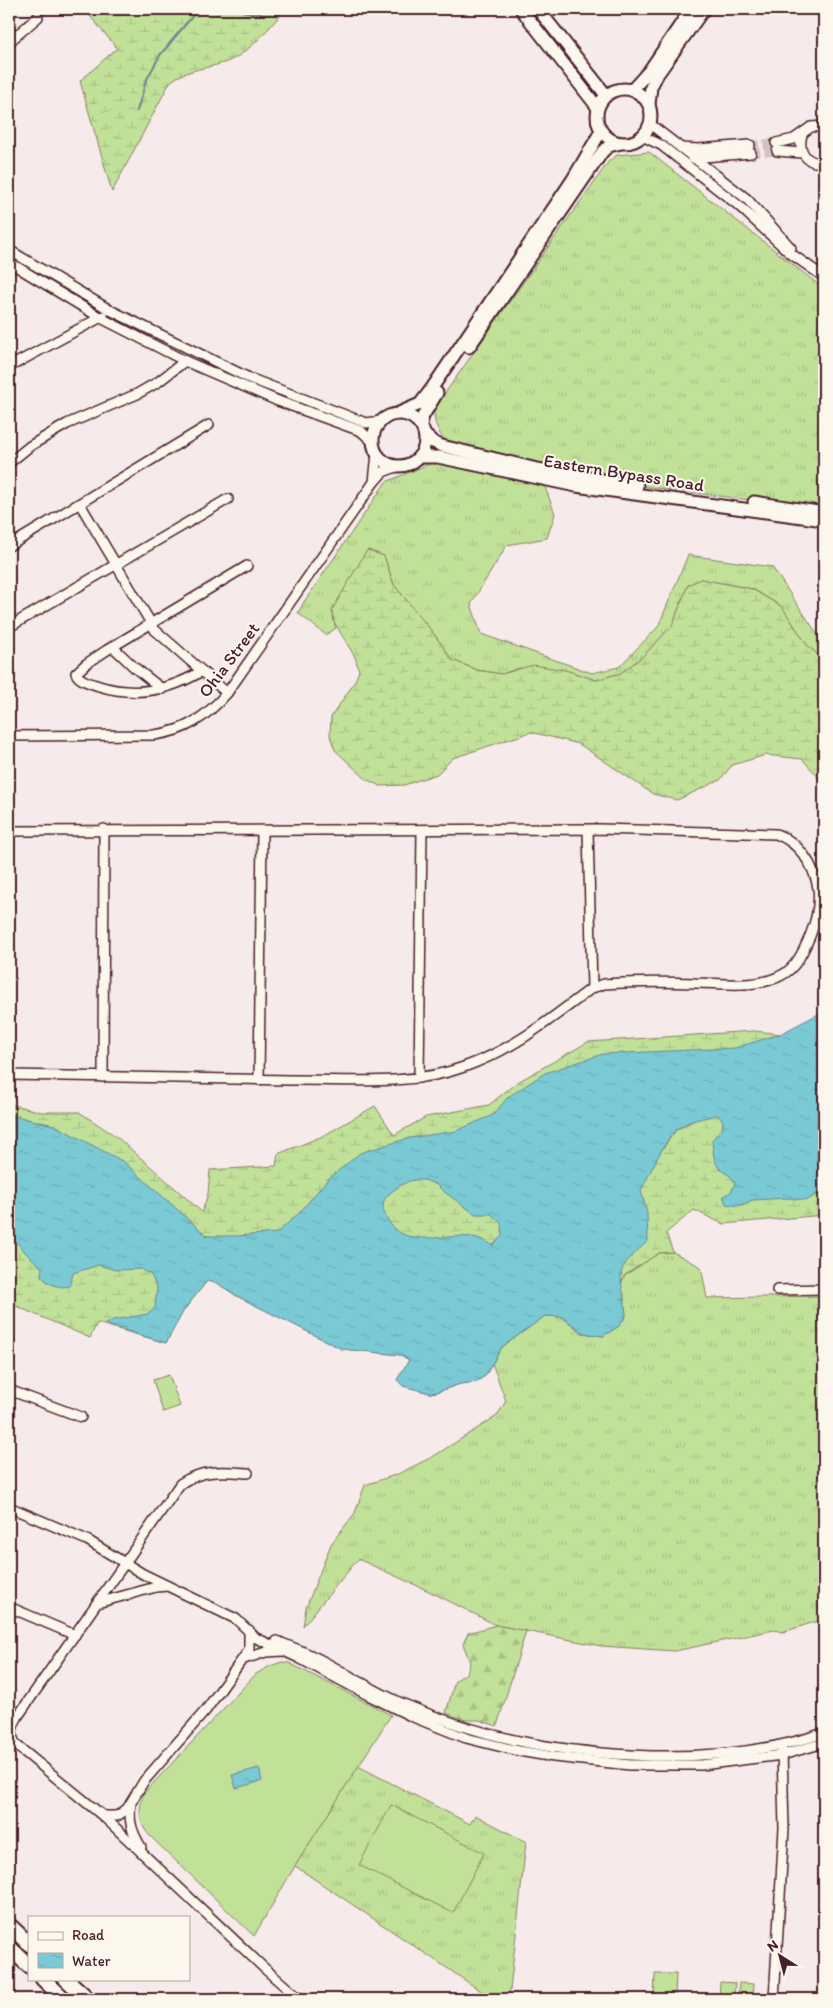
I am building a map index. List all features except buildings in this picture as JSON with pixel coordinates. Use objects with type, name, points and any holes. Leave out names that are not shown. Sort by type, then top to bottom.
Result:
[{"type":"highway","points":[[9,1925],[28,1944]]},
{"type":"highway","points":[[9,1932],[28,1944]]},
{"type":"highway","points":[[10,1948],[28,1965]]},
{"type":"highway","points":[[44,1980],[64,1999]]},
{"type":"highway","points":[[67,1980],[88,1999]]},
{"type":"main road","points":[[521,9],[598,108]]},
{"type":"main road","points":[[538,9],[606,95]]},
{"type":"main road","points":[[632,90],[649,71],[691,9]]},
{"type":"main road","points":[[601,131],[573,179],[420,404],[381,421],[374,430],[375,448],[384,462],[399,466],[410,463],[419,457],[424,448],[423,416],[434,396],[606,148],[631,142],[642,136],[650,124],[649,105],[651,87],[704,9]]},
{"type":"main road","points":[[621,143],[610,139],[601,131],[597,120],[598,108],[606,95],[621,88],[632,90],[641,94],[649,105]]},
{"type":"main road","points":[[400,413],[411,416],[423,429]]},
{"type":"main road","name":"Eastern Bypass Road","points":[[423,429],[434,442],[442,446],[537,469],[635,486],[824,513]]},
{"type":"main road","name":"Eastern Bypass Road","points":[[419,457],[438,457],[576,486],[824,520]]},
{"type":"street","points":[[9,42],[38,17]]},
{"type":"street","points":[[650,124],[747,199],[801,260]]},
{"type":"street","points":[[824,126],[811,127],[802,135],[777,147],[802,153],[812,162],[824,162]]},
{"type":"street","points":[[802,135],[800,141],[802,153]]},
{"type":"street","points":[[642,136],[661,144],[738,206],[790,253],[824,277]]},
{"type":"street","points":[[677,157],[694,158],[751,149],[680,148]]},
{"type":"street","points":[[9,250],[110,310],[249,378],[359,421],[366,423],[381,421]]},
{"type":"street","points":[[9,262],[101,318],[185,361],[246,388],[361,431],[375,448],[374,482]]},
{"type":"street","points":[[9,367],[101,318],[110,310]]},
{"type":"street","points":[[9,463],[30,446],[67,424],[137,394],[158,382],[185,361]]},
{"type":"street","points":[[246,388],[249,378]]},
{"type":"street","points":[[9,546],[209,425]]},
{"type":"street","name":"Ohia Street","points":[[9,736],[141,736],[177,731],[196,722],[227,693],[374,482],[382,472],[399,466]]},
{"type":"street","points":[[9,627],[228,499]]},
{"type":"street","points":[[80,504],[150,623],[163,638],[227,693]]},
{"type":"street","points":[[202,671],[173,686],[140,692],[116,691],[80,679],[76,675],[77,671],[150,623],[247,566]]},
{"type":"street","points":[[113,647],[134,667],[162,689]]},
{"type":"street","points":[[104,830],[104,1077]]},
{"type":"street","points":[[419,1078],[422,830]]},
{"type":"street","points":[[9,831],[588,830],[776,834],[785,837],[812,867],[819,894],[813,930],[797,961],[784,974],[773,979],[744,983],[604,984],[592,988],[529,1035],[498,1052],[466,1067],[434,1076],[368,1080],[259,1080],[9,1075]]},
{"type":"street","points":[[588,830],[592,988]]},
{"type":"street","points":[[259,1080],[262,831]]},
{"type":"street","points":[[777,1290],[824,1289]]},
{"type":"street","points":[[9,1390],[81,1418]]},
{"type":"street","points":[[248,1473],[218,1470],[189,1478],[180,1484],[18,1716],[11,1732],[16,1744],[103,1816],[297,1998]]},
{"type":"street","points":[[9,1507],[87,1540],[125,1564],[221,1611],[249,1630],[319,1659],[405,1705],[463,1728],[525,1744],[585,1752],[687,1756],[728,1754],[782,1744],[824,1733]]},
{"type":"street","points":[[97,1603],[156,1587],[169,1586]]},
{"type":"street","points":[[9,1607],[75,1635]]},
{"type":"street","points":[[249,1630],[256,1638],[413,1717],[466,1738],[519,1751],[554,1757],[630,1765],[701,1765],[782,1755],[824,1743]]},
{"type":"street","points":[[103,1816],[117,1816],[122,1813],[144,1781],[206,1710],[249,1650],[249,1630]]},
{"type":"street","points":[[244,1659],[266,1652],[285,1651]]},
{"type":"street","points":[[774,1999],[784,1828],[782,1744]]},
{"type":"street","points":[[132,1801],[129,1816],[131,1826],[145,1854]]},
{"type":"green space","points":[[84,9],[286,9],[260,38],[237,57],[221,64],[184,74],[170,82],[112,192],[80,81],[117,48]]},
{"type":"green space","points":[[527,9],[530,9],[593,88],[599,92],[595,98]]},
{"type":"green space","points":[[649,152],[824,289],[824,512],[759,501],[625,484],[474,453],[447,442],[440,434],[435,422],[434,412],[438,403],[609,161],[617,155]]},
{"type":"green space","points":[[436,461],[545,487],[555,514],[547,538],[507,545],[471,604],[481,634],[592,673],[619,667],[658,627],[688,555],[772,567],[820,638],[824,638],[824,656],[819,656],[807,645],[782,607],[753,589],[701,579],[688,585],[672,626],[642,657],[621,673],[596,680],[565,670],[519,668],[502,674],[477,670],[452,660],[434,634],[394,585],[384,556],[368,550],[333,610],[336,628],[326,635],[298,613],[304,602],[386,482]]},
{"type":"green space","points":[[367,550],[384,556],[394,585],[434,634],[452,660],[477,670],[502,674],[533,665],[565,670],[596,680],[621,673],[642,657],[672,626],[688,585],[701,579],[752,589],[782,607],[807,645],[819,656],[824,656],[824,789],[816,774],[802,759],[766,755],[732,765],[720,780],[677,800],[653,794],[579,744],[531,732],[453,758],[437,774],[404,785],[380,786],[366,779],[335,750],[330,736],[331,717],[354,683],[359,671],[355,657],[334,622],[332,610]]},
{"type":"green space","points":[[754,1031],[780,1034],[453,1143],[310,1247],[207,1236],[185,1218],[54,1125],[9,1115],[9,1104],[42,1112],[79,1112],[117,1137],[202,1212],[208,1194],[210,1170],[276,1166],[278,1154],[323,1136],[375,1106],[394,1135],[426,1117],[489,1105],[516,1083],[588,1042]]},
{"type":"green space","points":[[726,1103],[824,1126],[824,1215],[723,1224],[694,1210],[666,1233],[673,1252],[659,1253],[625,1275],[620,1286],[626,1315],[619,1326],[603,1336],[583,1333],[562,1317],[545,1316],[502,1347],[485,1376],[476,1382],[460,1384],[430,1393],[403,1386],[397,1380],[409,1360],[401,1355],[342,1349],[237,1296],[217,1283],[207,1281],[184,1310],[166,1343],[97,1323],[90,1338],[9,1303],[9,1133],[204,1259],[350,1231],[405,1173],[612,1221],[676,1130]]},
{"type":"green space","points":[[673,1252],[701,1267],[707,1298],[824,1296],[824,1619],[783,1632],[774,1630],[675,1651],[601,1646],[496,1625],[431,1592],[358,1559],[303,1626],[306,1608],[331,1544],[355,1513],[365,1485],[398,1474],[434,1456],[497,1416],[506,1401],[492,1363],[502,1347],[545,1315],[562,1317],[583,1333],[625,1303],[620,1286],[625,1275],[659,1253]]},
{"type":"green space","points":[[169,1375],[180,1406],[163,1412],[153,1380]]},
{"type":"green space","points":[[496,1625],[526,1631],[497,1726],[479,1720],[465,1720],[446,1713],[455,1681],[467,1673],[470,1662],[463,1644],[468,1633]]},
{"type":"green space","points":[[282,1662],[289,1663],[391,1715],[295,1866],[254,1936],[149,1835],[141,1820],[140,1810],[144,1793],[256,1674]]},
{"type":"green space","points":[[358,1766],[470,1824],[475,1815],[526,1842],[509,1999],[493,1999],[295,1866]]},
{"type":"green space","points":[[391,1805],[484,1853],[453,1913],[359,1865]]},
{"type":"green space","points":[[655,1974],[676,1974],[675,1999],[654,1999]]},
{"type":"green space","points":[[720,1982],[735,1983],[734,1999],[719,1999]]},
{"type":"green space","points":[[739,1983],[754,1984],[753,1999],[738,1999]]},
{"type":"water","points":[[824,1011],[824,1194],[820,1193],[807,1200],[787,1198],[753,1200],[739,1206],[726,1204],[723,1196],[731,1192],[735,1183],[716,1164],[712,1140],[722,1129],[723,1121],[718,1115],[686,1123],[677,1129],[667,1140],[641,1190],[647,1214],[648,1241],[623,1267],[621,1280],[626,1315],[619,1326],[603,1336],[583,1333],[562,1317],[545,1316],[502,1347],[485,1376],[476,1382],[460,1384],[430,1393],[403,1386],[397,1380],[409,1360],[401,1355],[342,1349],[237,1296],[217,1283],[207,1281],[184,1310],[166,1343],[105,1324],[113,1320],[148,1314],[155,1308],[157,1288],[151,1275],[141,1269],[115,1270],[99,1265],[73,1273],[70,1286],[58,1286],[41,1276],[42,1268],[9,1233],[9,1115],[54,1125],[124,1162],[207,1236],[277,1233],[301,1211],[326,1181],[360,1153],[409,1138],[456,1131],[493,1115],[508,1097],[545,1073],[603,1054],[735,1048],[780,1034]],"holes":[[[425,1180],[437,1185],[475,1214],[491,1214],[501,1223],[502,1236],[493,1245],[474,1237],[421,1238],[399,1232],[391,1224],[384,1212],[383,1205],[385,1199],[394,1190],[407,1182]]]},
{"type":"water","points":[[259,1768],[262,1781],[236,1788],[232,1775]]},
{"type":"waterway","points":[[137,111],[146,81],[160,55],[195,13],[202,9]]},
{"type":"waterway","points":[[237,9],[257,14],[269,9]]},
{"type":"tunnel","points":[[750,145],[776,143]]},
{"type":"tunnel","points":[[751,153],[777,151]]},
{"type":"railway","points":[[9,1989],[18,1999]]}]
